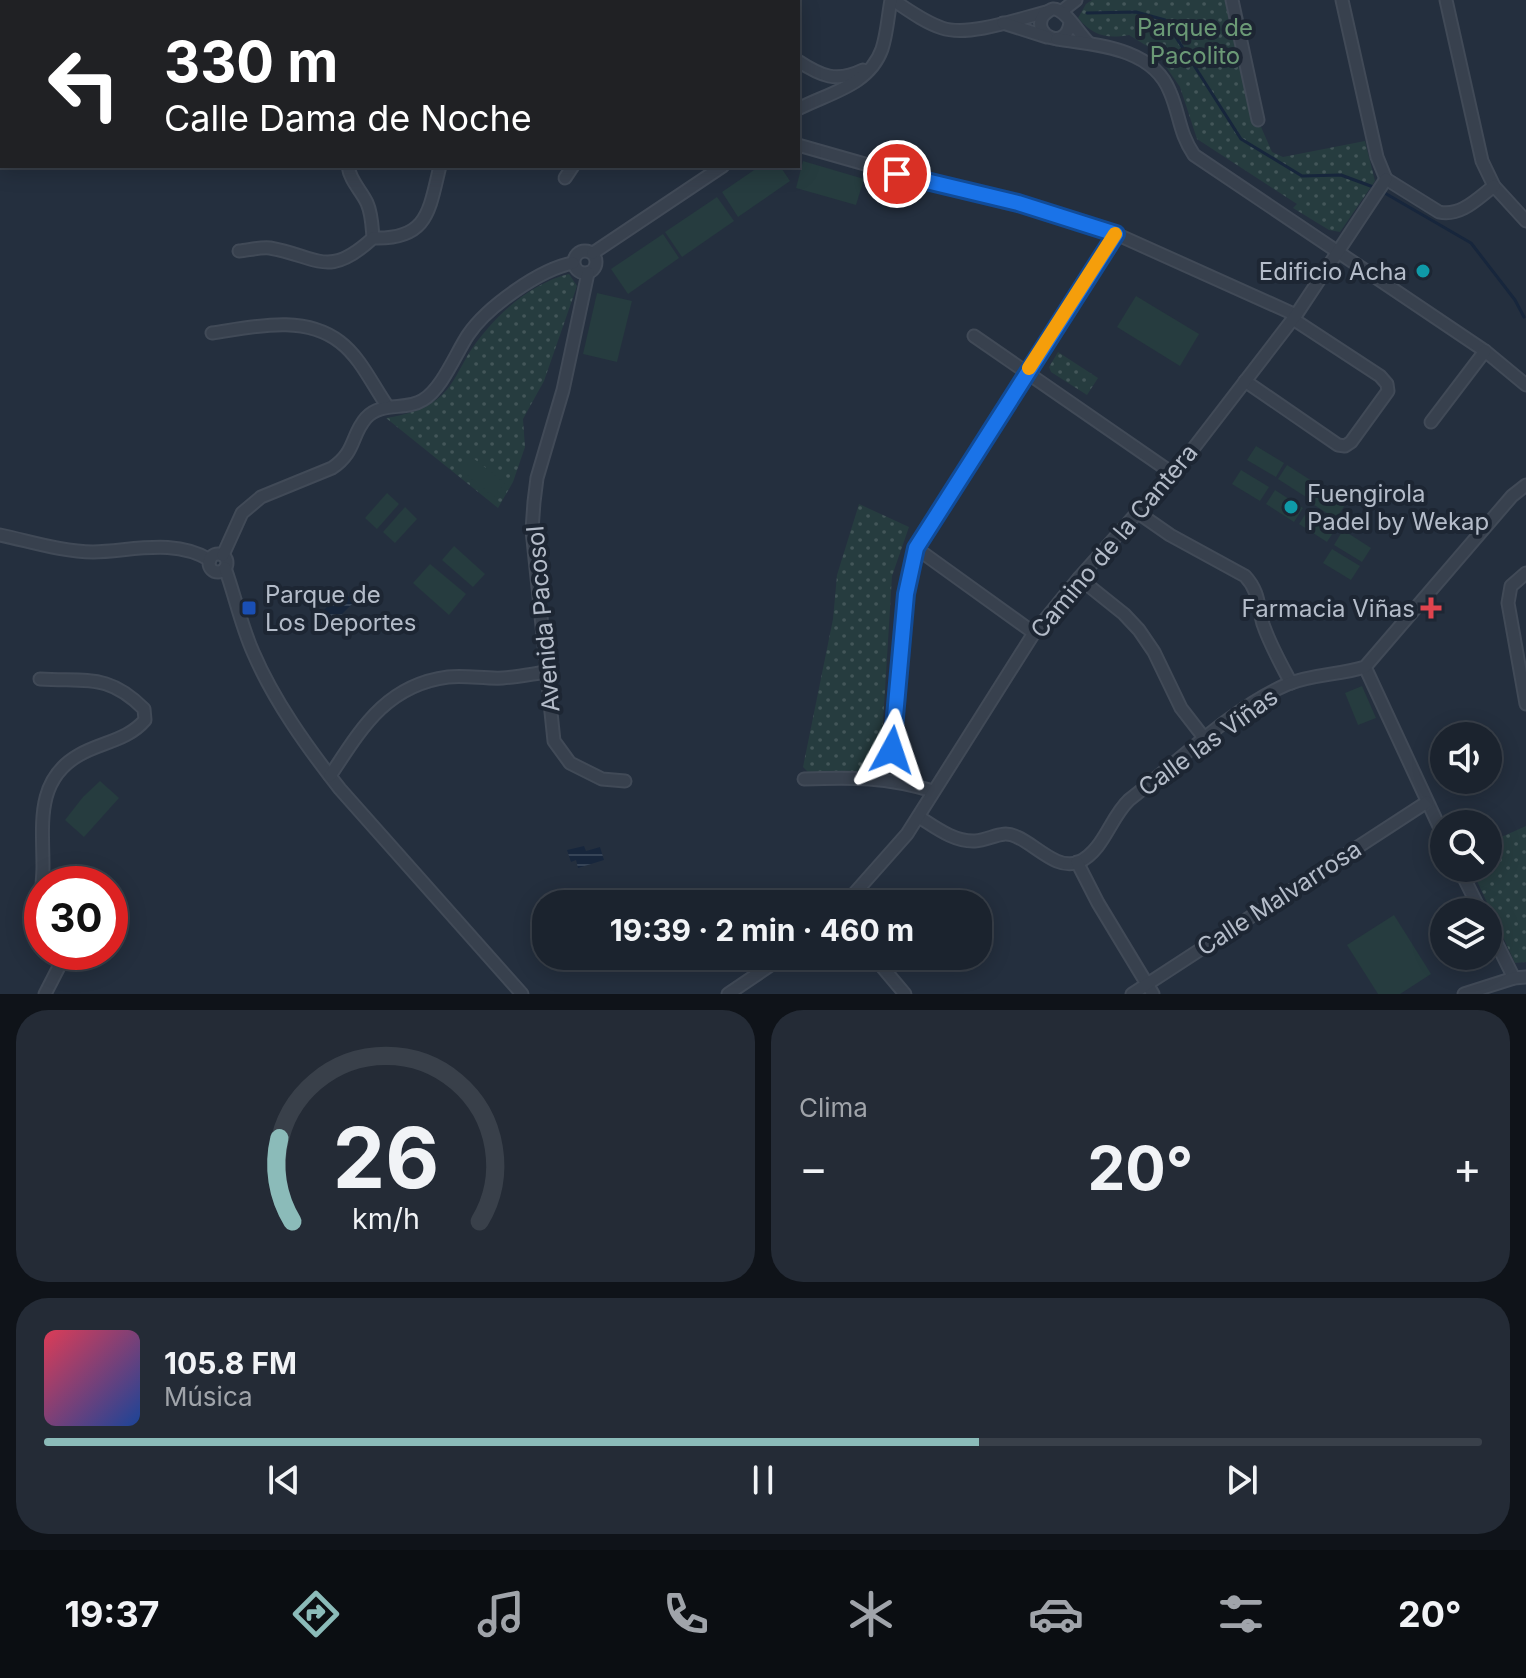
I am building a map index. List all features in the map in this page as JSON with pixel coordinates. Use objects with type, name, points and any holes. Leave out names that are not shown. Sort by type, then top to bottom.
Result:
[{"type":"street","points":[[800,108],[845,89],[874,65],[882,49],[892,0],[930,23],[952,31],[1002,23],[1054,9],[1066,16],[1089,43]]},
{"type":"street","points":[[1046,12],[1041,21],[1042,31],[1053,38],[1065,36],[1069,29],[1066,16],[1076,0]]},
{"type":"street","points":[[1232,0],[1258,120]]},
{"type":"street","points":[[1342,0],[1377,157],[1386,179],[1439,212],[1449,214],[1458,212],[1494,186]]},
{"type":"street","points":[[1446,0],[1482,161],[1494,186],[1526,221]]},
{"type":"street","points":[[1002,23],[1053,38],[1124,52],[1143,60],[1170,90],[1183,138],[1194,155],[1485,351],[1526,385]]},
{"type":"street","points":[[800,62],[817,74],[830,78],[854,75],[874,65]]},
{"type":"street","points":[[800,146],[949,188],[1018,203],[1116,234],[1295,317],[1380,376],[1387,384],[1388,391],[1345,446],[1338,445],[1245,381]]},
{"type":"street","points":[[348,168],[367,201],[373,238]]},
{"type":"street","points":[[239,251],[268,248],[307,260],[332,262],[352,257],[373,238],[396,239],[415,229],[430,210],[440,168]]},
{"type":"street","points":[[565,178],[572,168]]},
{"type":"street","points":[[593,253],[720,168]]},
{"type":"street","name":"Camino de la Cantera","points":[[857,890],[919,817],[1034,633],[1172,473],[1295,317],[1386,179]]},
{"type":"street","points":[[899,781],[892,750],[906,594],[916,548],[1116,234]]},
{"type":"street","points":[[588,250],[593,253],[596,265],[588,273],[581,273],[573,263],[577,253],[588,250]]},
{"type":"street","points":[[223,555],[242,513],[261,497],[342,462],[365,419],[388,407],[423,401],[433,391],[470,333],[493,308],[557,268],[573,263]]},
{"type":"street","name":"Avenida Pacosol","points":[[588,273],[563,390],[537,478],[532,530],[554,741],[570,763],[602,779],[625,781]]},
{"type":"street","points":[[212,333],[288,324],[317,330],[340,342],[365,371],[388,407]]},
{"type":"street","points":[[974,336],[1172,473]]},
{"type":"street","points":[[1431,422],[1485,351]]},
{"type":"street","points":[[1431,810],[1359,669],[1512,496],[1526,485]]},
{"type":"street","points":[[1137,512],[1170,535],[1245,576],[1254,586],[1263,624],[1291,683]]},
{"type":"street","points":[[0,535],[90,552],[153,547],[189,550],[210,560],[214,570],[225,568]]},
{"type":"street","points":[[916,548],[1034,633]]},
{"type":"street","points":[[210,560],[215,554],[223,555]]},
{"type":"street","points":[[223,555],[252,649],[263,673],[330,776],[522,994]]},
{"type":"street","points":[[1526,573],[1511,586],[1508,603],[1523,667],[1526,704]]},
{"type":"street","points":[[1079,578],[1139,630],[1154,652],[1181,708],[1205,739]]},
{"type":"street","name":"Calle las Viñas","points":[[1077,862],[1101,842],[1117,811],[1205,739],[1258,701],[1310,676],[1359,669]]},
{"type":"street","points":[[330,776],[360,729],[375,713],[410,689],[447,677],[502,678],[546,672]]},
{"type":"street","points":[[40,679],[100,681],[116,685],[144,709],[145,720],[123,738],[77,755],[56,774],[45,793],[41,813],[42,866]]},
{"type":"street","points":[[804,779],[863,777],[899,781],[933,791]]},
{"type":"street","name":"Calle Malvarrosa","points":[[1132,994],[1150,989],[1427,802]]},
{"type":"street","points":[[919,817],[959,839],[975,841],[1006,833],[1017,836],[1054,859],[1068,864],[1077,862],[1150,989]]},
{"type":"street","points":[[1464,994],[1520,977],[1502,948]]},
{"type":"street","points":[[45,994],[57,970]]},
{"type":"street","points":[[728,994],[763,970]]},
{"type":"street","points":[[885,970],[905,994]]},
{"type":"green space","name":"Parque de Pacolito","points":[[1092,0],[1226,0],[1258,120],[1272,152],[1283,157],[1365,141],[1375,181],[1340,232],[1329,230],[1293,208],[1297,204],[1197,139],[1180,87],[1155,51],[1129,35],[1114,37],[1095,32],[1078,18]]},
{"type":"green space","points":[[803,161],[864,179],[856,205],[796,188]]},
{"type":"green space","points":[[757,168],[781,168],[790,181],[738,217],[722,192]]},
{"type":"green space","points":[[717,197],[734,221],[682,257],[665,232]]},
{"type":"green space","points":[[663,234],[679,258],[628,294],[611,269]]},
{"type":"green space","points":[[569,274],[577,286],[544,381],[523,419],[525,447],[513,482],[498,508],[386,418],[416,411],[436,400],[450,386],[478,340],[500,315],[525,294]]},
{"type":"green space","points":[[597,293],[632,301],[617,362],[583,354]]},
{"type":"green space","points":[[1136,296],[1199,334],[1180,366],[1117,327]]},
{"type":"green space","points":[[1058,352],[1098,378],[1087,395],[1051,372],[1049,367]]},
{"type":"green space","points":[[1256,446],[1284,463],[1276,477],[1247,460]]},
{"type":"green space","points":[[473,458],[505,483],[494,497],[462,471]]},
{"type":"green space","points":[[1287,465],[1315,483],[1306,497],[1278,479]]},
{"type":"green space","points":[[1241,470],[1269,487],[1260,501],[1232,484]]},
{"type":"green space","points":[[1317,487],[1345,505],[1336,519],[1308,501]]},
{"type":"green space","points":[[1275,490],[1303,508],[1294,522],[1266,504]]},
{"type":"green space","points":[[387,493],[399,504],[377,529],[365,518]]},
{"type":"green space","points":[[859,504],[909,527],[892,576],[880,772],[810,774],[803,767],[833,619],[837,575]]},
{"type":"green space","points":[[405,507],[417,519],[395,543],[383,532]]},
{"type":"green space","points":[[1308,510],[1336,528],[1327,542],[1299,524]]},
{"type":"green space","points":[[1343,530],[1371,548],[1362,562],[1334,545]]},
{"type":"green space","points":[[454,546],[485,574],[473,587],[442,560]]},
{"type":"green space","points":[[1332,549],[1360,566],[1351,580],[1323,563]]},
{"type":"green space","points":[[430,564],[466,594],[449,615],[413,583]]},
{"type":"green space","points":[[1362,686],[1376,718],[1358,725],[1345,693]]},
{"type":"green space","points":[[100,781],[119,798],[84,837],[65,820]]},
{"type":"green space","points":[[1526,826],[1526,962],[1515,963],[1502,935],[1502,898],[1485,898],[1477,882],[1502,882],[1502,837]]},
{"type":"green space","points":[[1394,915],[1431,974],[1400,994],[1378,994],[1347,945]]},
{"type":"water","points":[[343,591],[354,602],[325,631],[319,625],[324,619],[320,614]]},
{"type":"water","points":[[584,846],[586,851],[600,847],[604,860],[578,868],[576,860],[571,862],[567,850]]},
{"type":"waterway","points":[[1087,13],[1136,12],[1165,20],[1241,139],[1302,176],[1341,175],[1376,188]]},
{"type":"waterway","points":[[1383,192],[1471,243],[1515,300],[1524,317]]},
{"type":"slow traffic","points":[[1029,368],[1115,234]]},
{"type":"place","name":"Edificio Acha","points":[[1423,271]]},
{"type":"place","name":"Fuengirola Padel by Wekap","points":[[1291,507]]},
{"type":"place","name":"Parque de Los Deportes","points":[[249,608]]},
{"type":"place","name":"Farmacia Viñas","points":[[1431,608]]},
{"type":"route","points":[[892,750],[906,594],[916,548],[1116,234],[1018,203],[897,174]]}]
